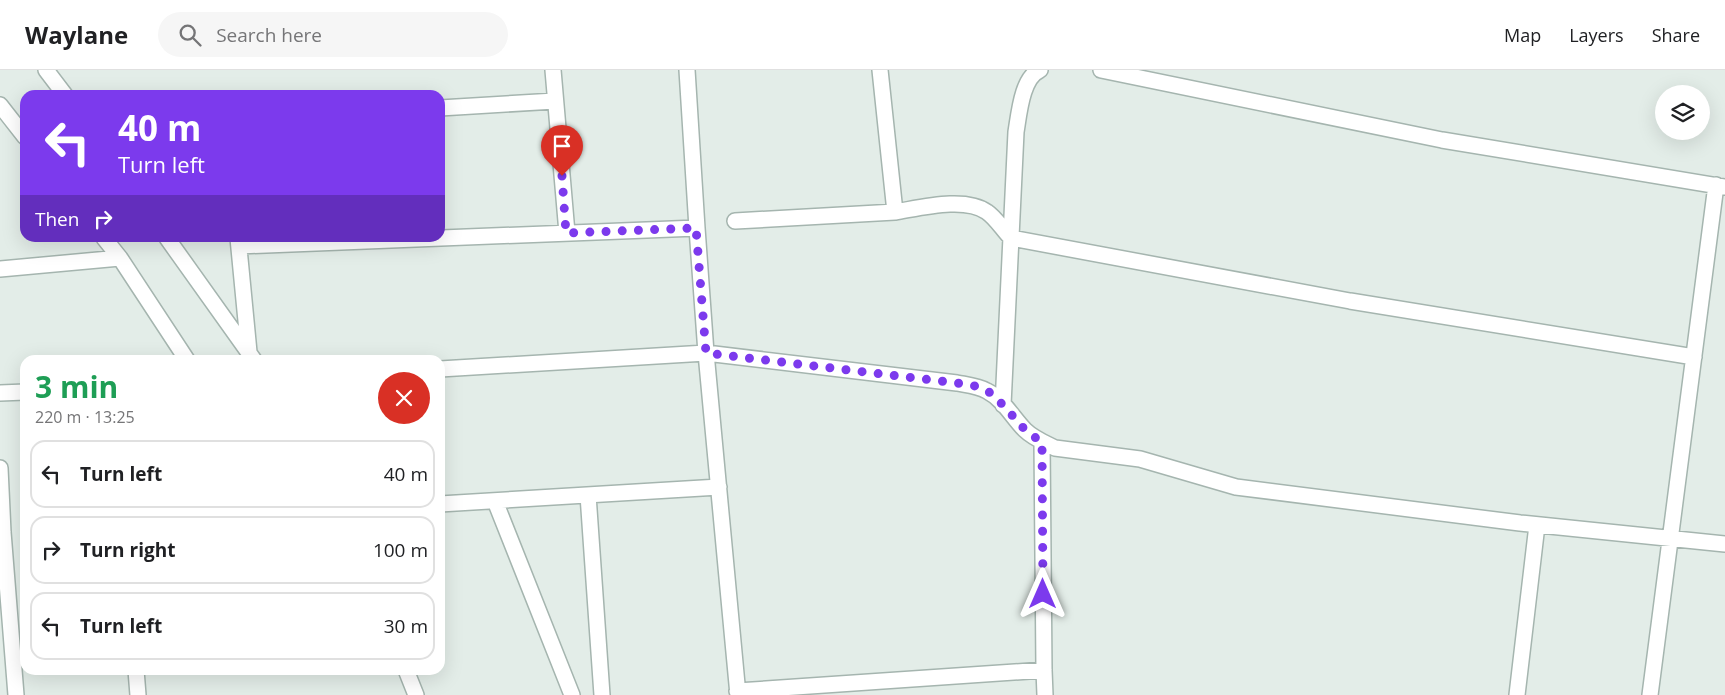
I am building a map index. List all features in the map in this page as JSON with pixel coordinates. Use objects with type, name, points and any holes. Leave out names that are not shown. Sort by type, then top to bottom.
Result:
[{"type":"street","points":[[46,70],[61,90]]},
{"type":"street","points":[[553,70],[566,233]]},
{"type":"street","points":[[687,70],[696,228],[706,353],[738,693],[1044,670]]},
{"type":"street","points":[[880,70],[895,212]]},
{"type":"street","points":[[1003,405],[1016,132],[1024,88],[1036,71],[1040,70]]},
{"type":"street","points":[[1101,70],[1442,140],[1721,186],[1694,357],[1650,695]]},
{"type":"street","points":[[445,108],[555,101]]},
{"type":"street","points":[[0,105],[20,131]]},
{"type":"street","points":[[734,221],[895,212],[948,204],[971,205],[987,212],[1011,238],[1350,301],[1694,357]]},
{"type":"street","points":[[445,236],[696,228]]},
{"type":"street","points":[[107,242],[120,258],[184,355]]},
{"type":"street","points":[[170,242],[250,355]]},
{"type":"street","points":[[239,242],[251,355]]},
{"type":"street","points":[[0,269],[120,258]]},
{"type":"street","points":[[445,369],[706,353],[975,386],[989,392],[1027,432],[1042,442],[1056,448],[1140,459],[1236,487],[1537,525],[1725,544]]},
{"type":"street","points":[[0,393],[20,392]]},
{"type":"street","points":[[1042,442],[1045,695]]},
{"type":"street","points":[[0,468],[1,532],[16,695]]},
{"type":"street","points":[[445,504],[719,487]]},
{"type":"street","points":[[588,495],[602,695]]},
{"type":"street","points":[[495,501],[572,695]]},
{"type":"street","points":[[1517,695],[1537,525]]},
{"type":"street","points":[[136,675],[138,695]]},
{"type":"street","points":[[408,675],[416,695]]},
{"type":"route","points":[[562,176],[566,233],[696,228],[706,353],[957,383],[975,386],[989,392],[1027,432],[1042,442],[1043,594]]}]
